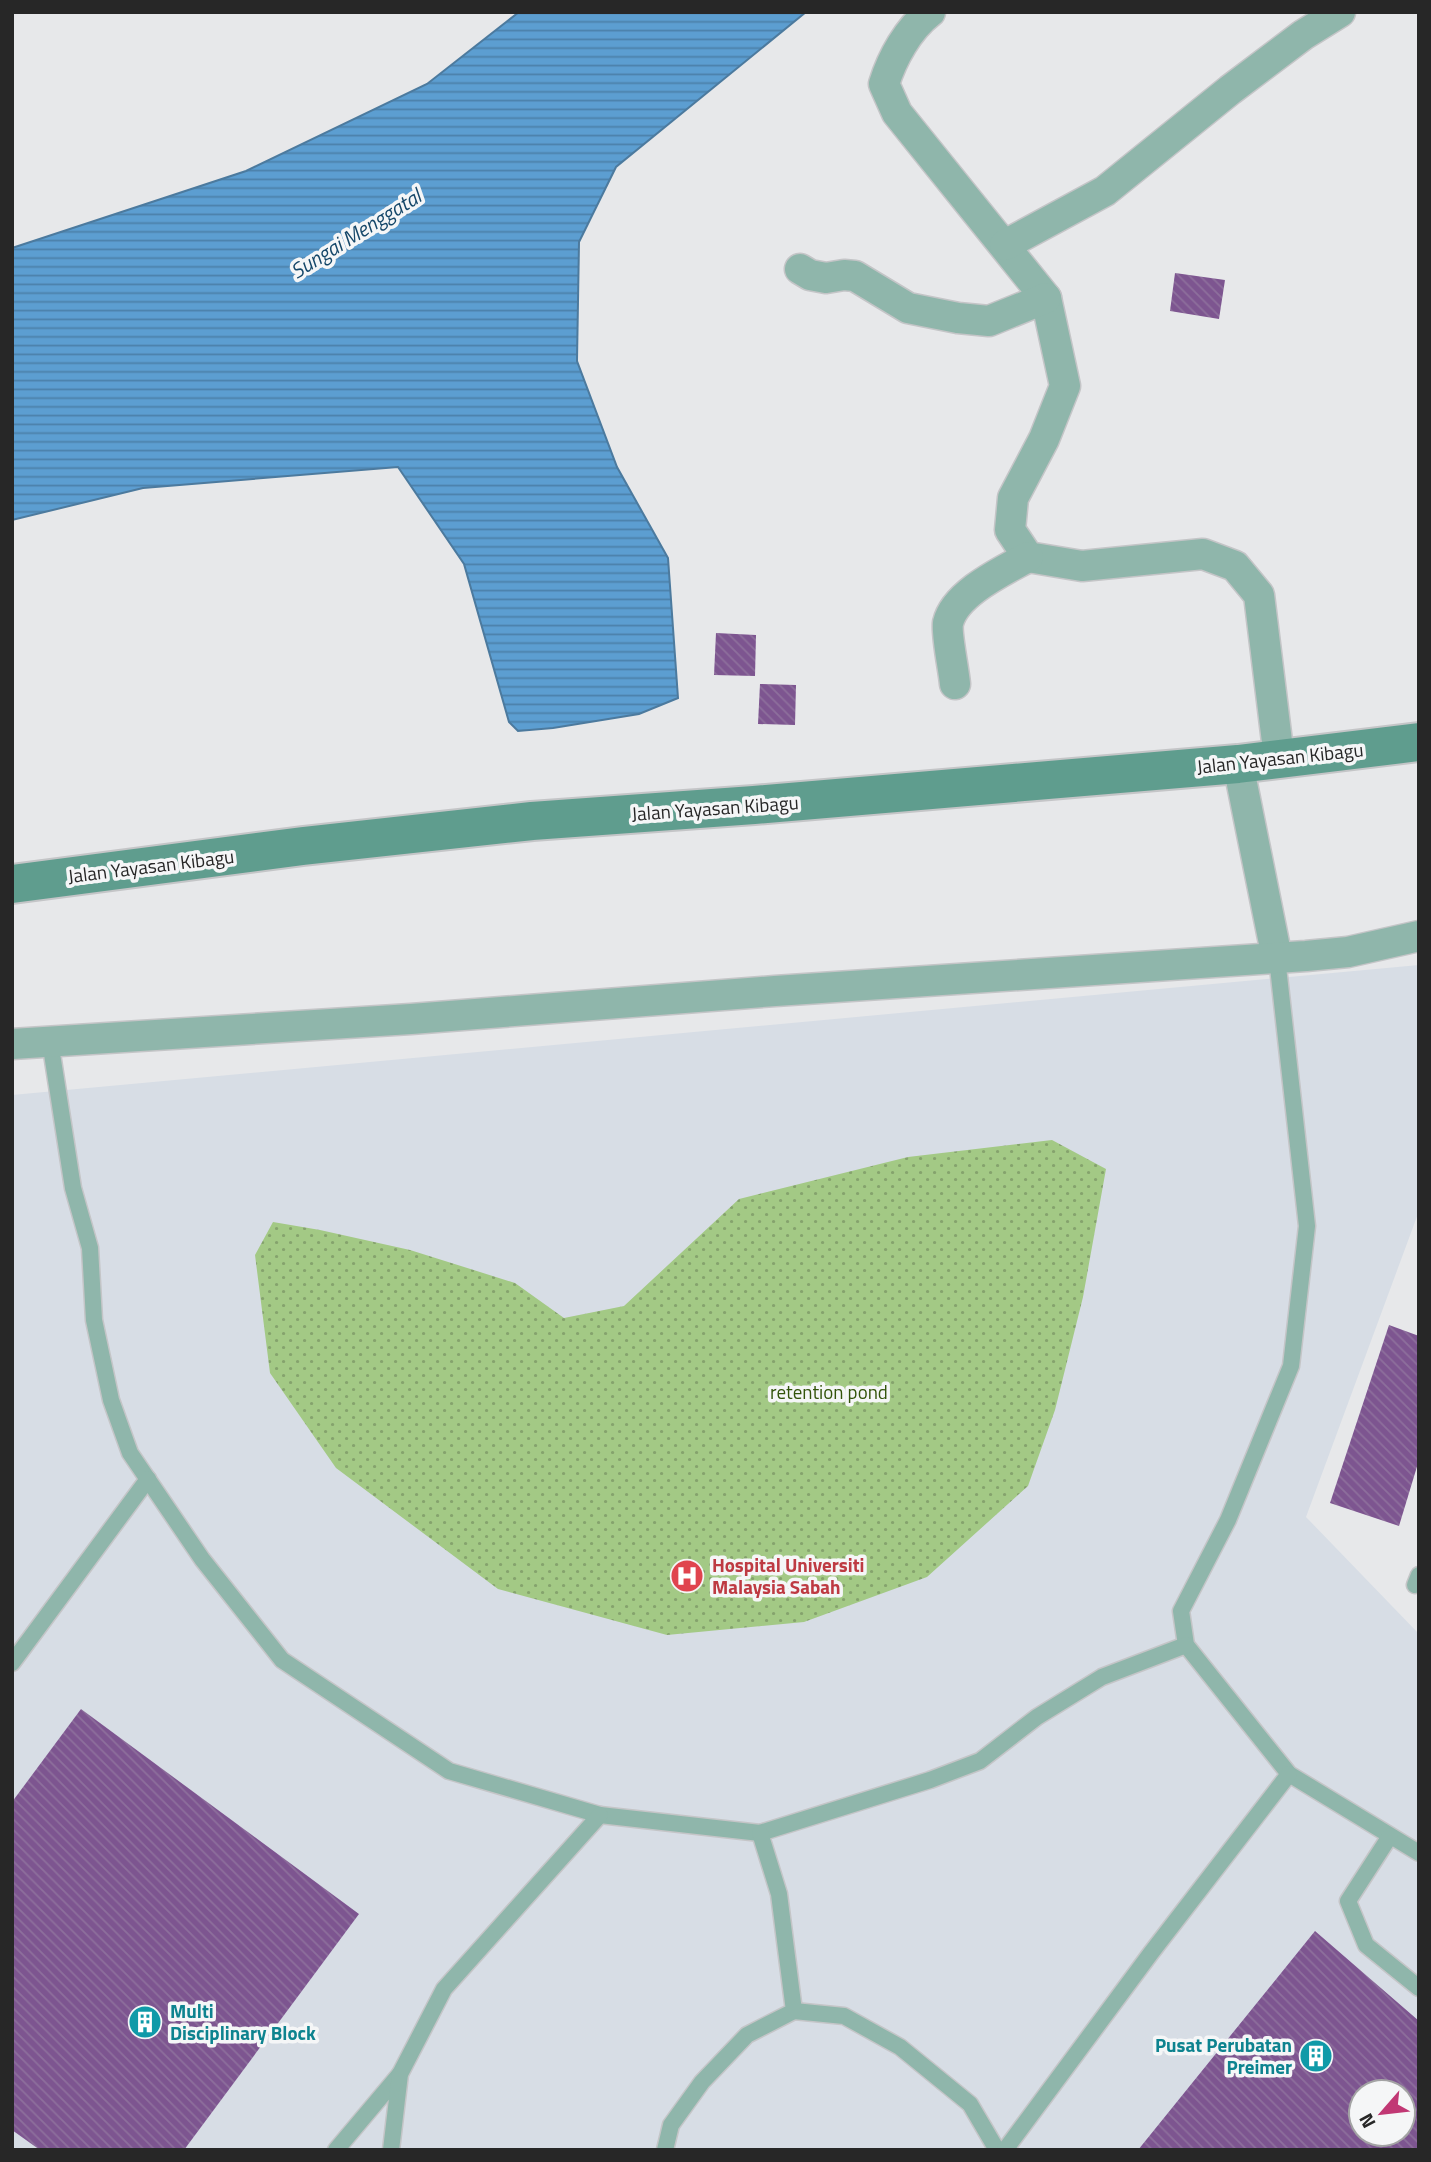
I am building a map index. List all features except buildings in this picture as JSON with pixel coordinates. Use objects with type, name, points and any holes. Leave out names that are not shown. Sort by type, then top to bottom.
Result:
[{"type":"street","points":[[930,12],[892,60],[884,84],[897,113],[1046,298],[1065,386],[1044,439],[1013,498],[1010,530],[1028,557]]},
{"type":"street","points":[[1005,245],[1105,191],[1240,82],[1303,35],[1340,12]]},
{"type":"street","points":[[800,269],[810,275],[826,278],[855,276],[908,308],[958,318],[989,321],[1046,298]]},
{"type":"street","points":[[956,684],[948,624],[960,602],[986,581],[1028,557],[1082,566],[1203,554],[1235,566],[1259,595],[1279,758]]},
{"type":"street","name":"Jalan Yayasan Kibagu","points":[[12,884],[303,846],[532,821],[1238,764],[1419,742]]},
{"type":"street","points":[[1238,764],[1277,958]]},
{"type":"street","points":[[12,1044],[411,1019],[775,991],[1277,958],[1348,952],[1419,936]]},
{"type":"lane","points":[[1277,958],[1307,1226],[1291,1366],[1228,1520],[1181,1611],[1186,1645],[1289,1774],[1419,1853]]},
{"type":"lane","points":[[50,1041],[73,1188],[90,1248],[94,1320],[108,1386],[130,1453],[202,1559],[282,1660],[449,1771],[600,1815],[760,1833],[930,1780],[980,1761],[1037,1717],[1101,1677],[1186,1645]]},
{"type":"lane","points":[[12,1663],[148,1479]]},
{"type":"lane","points":[[1005,2150],[1151,1953],[1289,1774]]},
{"type":"lane","points":[[336,2150],[400,2074],[444,1989],[600,1815]]},
{"type":"lane","points":[[760,1833],[779,1894],[794,2011]]},
{"type":"lane","points":[[1390,1836],[1348,1901],[1366,1945],[1419,1988]]},
{"type":"lane","points":[[665,2150],[671,2125],[702,2082],[747,2035],[794,2011],[844,2016],[901,2047],[971,2104],[997,2150]]},
{"type":"lane","points":[[391,2150],[400,2074]]},
{"type":"shaded area","name":"Hospital Universiti Malaysia Sabah","points":[[1419,965],[1419,1211],[1306,1517],[1419,1634],[1419,2150],[12,2150],[12,1095]]},
{"type":"green space","name":"retention pond","points":[[1052,1140],[1106,1169],[1083,1297],[1055,1410],[1028,1486],[927,1577],[804,1622],[667,1635],[498,1589],[336,1468],[270,1373],[255,1255],[273,1222],[410,1250],[515,1283],[564,1318],[624,1306],[739,1199],[908,1157]]},
{"type":"water","name":"Sungai Menggatal","points":[[519,12],[806,12],[616,167],[579,242],[577,361],[617,467],[668,558],[678,698],[639,714],[518,731],[509,722],[464,564],[398,467],[143,488],[12,520],[12,248],[246,171],[427,84]]},
{"type":"place","name":"Hospital Universiti Malaysia Sabah","points":[[687,1576]]},
{"type":"place","name":"Multi Disciplinary Block","points":[[145,2022]]},
{"type":"place","name":"Pusat Perubatan Preimer","points":[[1316,2056]]}]
